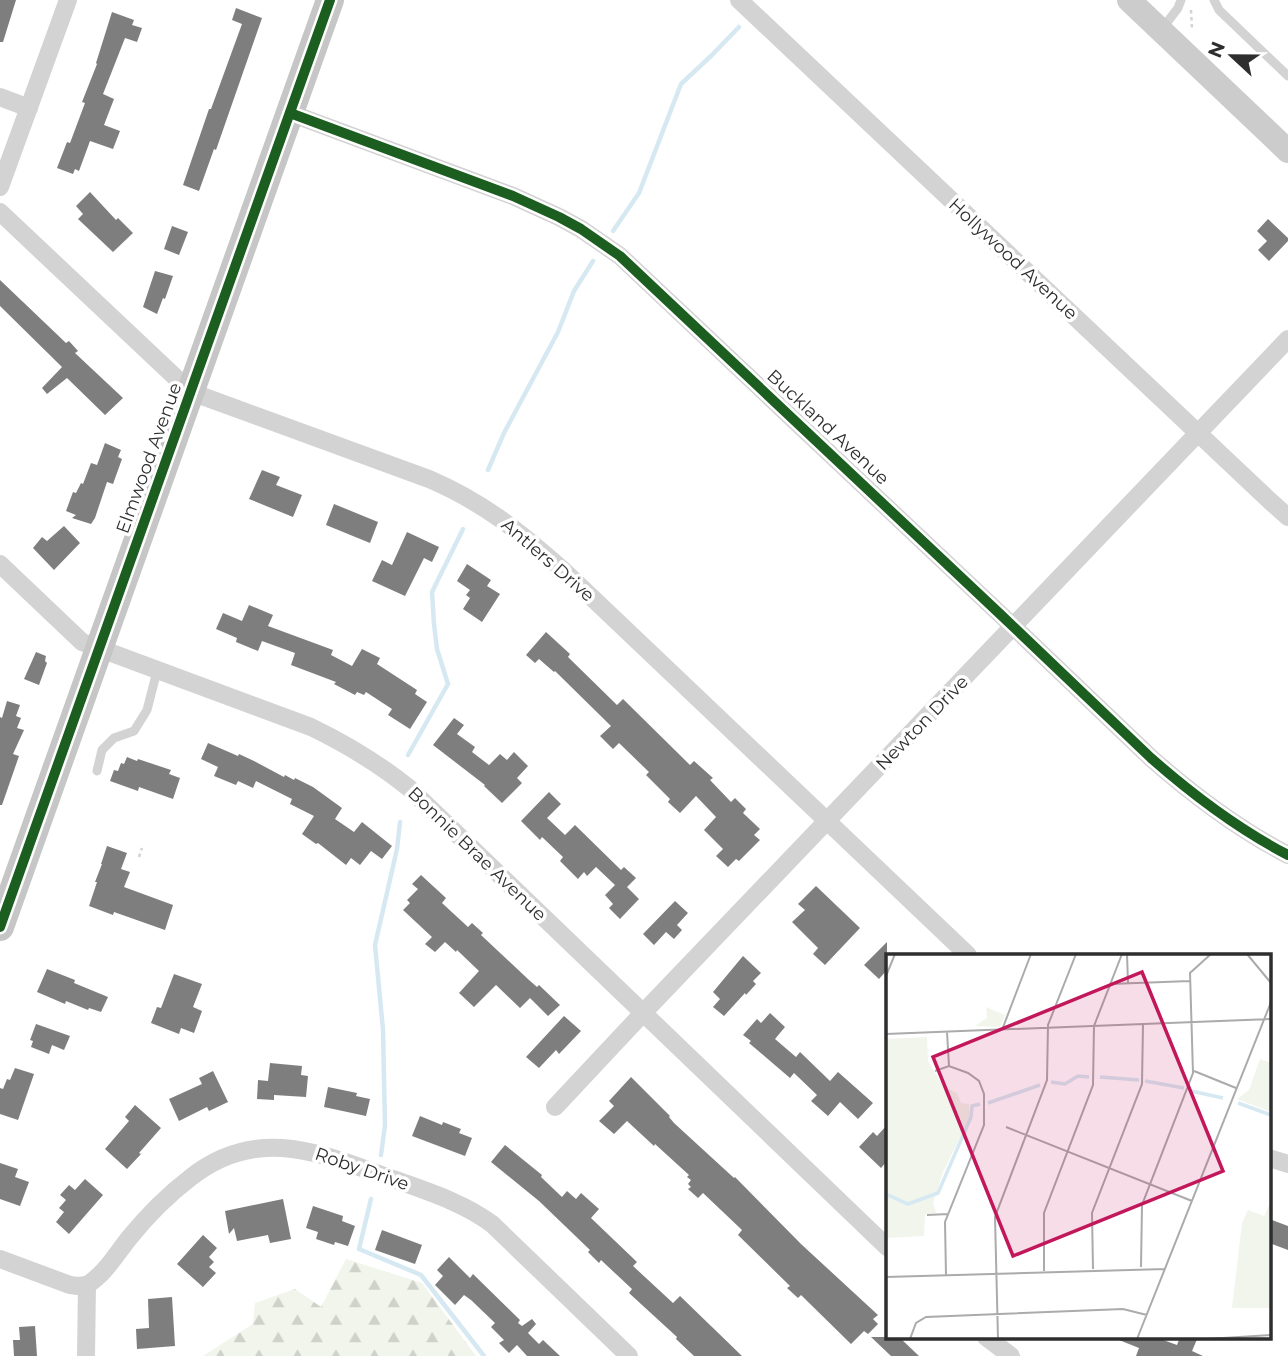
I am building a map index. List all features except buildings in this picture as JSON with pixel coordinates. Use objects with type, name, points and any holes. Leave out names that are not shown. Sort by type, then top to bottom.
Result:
[{"type":"main road","name":"Elmwood Avenue","points":[[2,915],[330,0]]},
{"type":"main road","points":[[1129,0],[1288,151]]},
{"type":"street","points":[[0,187],[68,0]]},
{"type":"street","name":"Hollywood Avenue","points":[[739,0],[1288,517]]},
{"type":"street","points":[[0,97],[29,108]]},
{"type":"street","name":"Buckland Avenue","points":[[290,113],[513,196],[570,223],[620,256],[1151,758],[1225,818],[1288,855]]},
{"type":"street","name":"Antlers Drive","points":[[0,212],[191,392],[451,488],[517,529],[967,954]]},
{"type":"street","name":"Newton Drive","points":[[555,1108],[1288,339]]},
{"type":"street","name":"Bonnie Brae Avenue","points":[[0,564],[82,642],[311,727],[388,771],[409,788],[886,1246]]},
{"type":"street","name":"Roby Drive","points":[[87,1285],[104,1271],[130,1237],[171,1194],[208,1165],[241,1152],[283,1147],[324,1154],[430,1193],[482,1217],[629,1356]]},
{"type":"street","points":[[1270,1158],[1288,1164]]},
{"type":"street","points":[[0,1259],[70,1285],[87,1285],[86,1356]]},
{"type":"street","points":[[987,1338],[1011,1356]]},
{"type":"lane","points":[[1161,30],[1181,0]]},
{"type":"lane","points":[[1214,0],[1219,10],[1288,76]]},
{"type":"lane","points":[[97,771],[102,750],[114,738],[134,731],[147,710],[157,671]]},
{"type":"path","points":[[1191,10],[1192,29]]},
{"type":"path","points":[[139,857],[142,848]]},
{"type":"green space","points":[[346,1259],[422,1283],[476,1356],[203,1356],[253,1324],[255,1303],[295,1289],[321,1307]]},
{"type":"waterway","points":[[613,231],[639,193],[681,84],[739,27]]},
{"type":"waterway","points":[[488,470],[504,433],[558,332],[574,291],[593,261]]},
{"type":"waterway","points":[[408,755],[448,684],[437,649],[432,592],[463,529]]},
{"type":"waterway","points":[[381,1155],[385,1125],[383,1030],[375,945],[397,849],[400,822]]},
{"type":"waterway","points":[[371,1199],[359,1249],[421,1275],[484,1356]]},
{"type":"cycle path","points":[[0,927],[330,0]]},
{"type":"cycle path","points":[[290,113],[513,196],[581,229],[620,256],[1151,758],[1216,811],[1288,855]]}]
